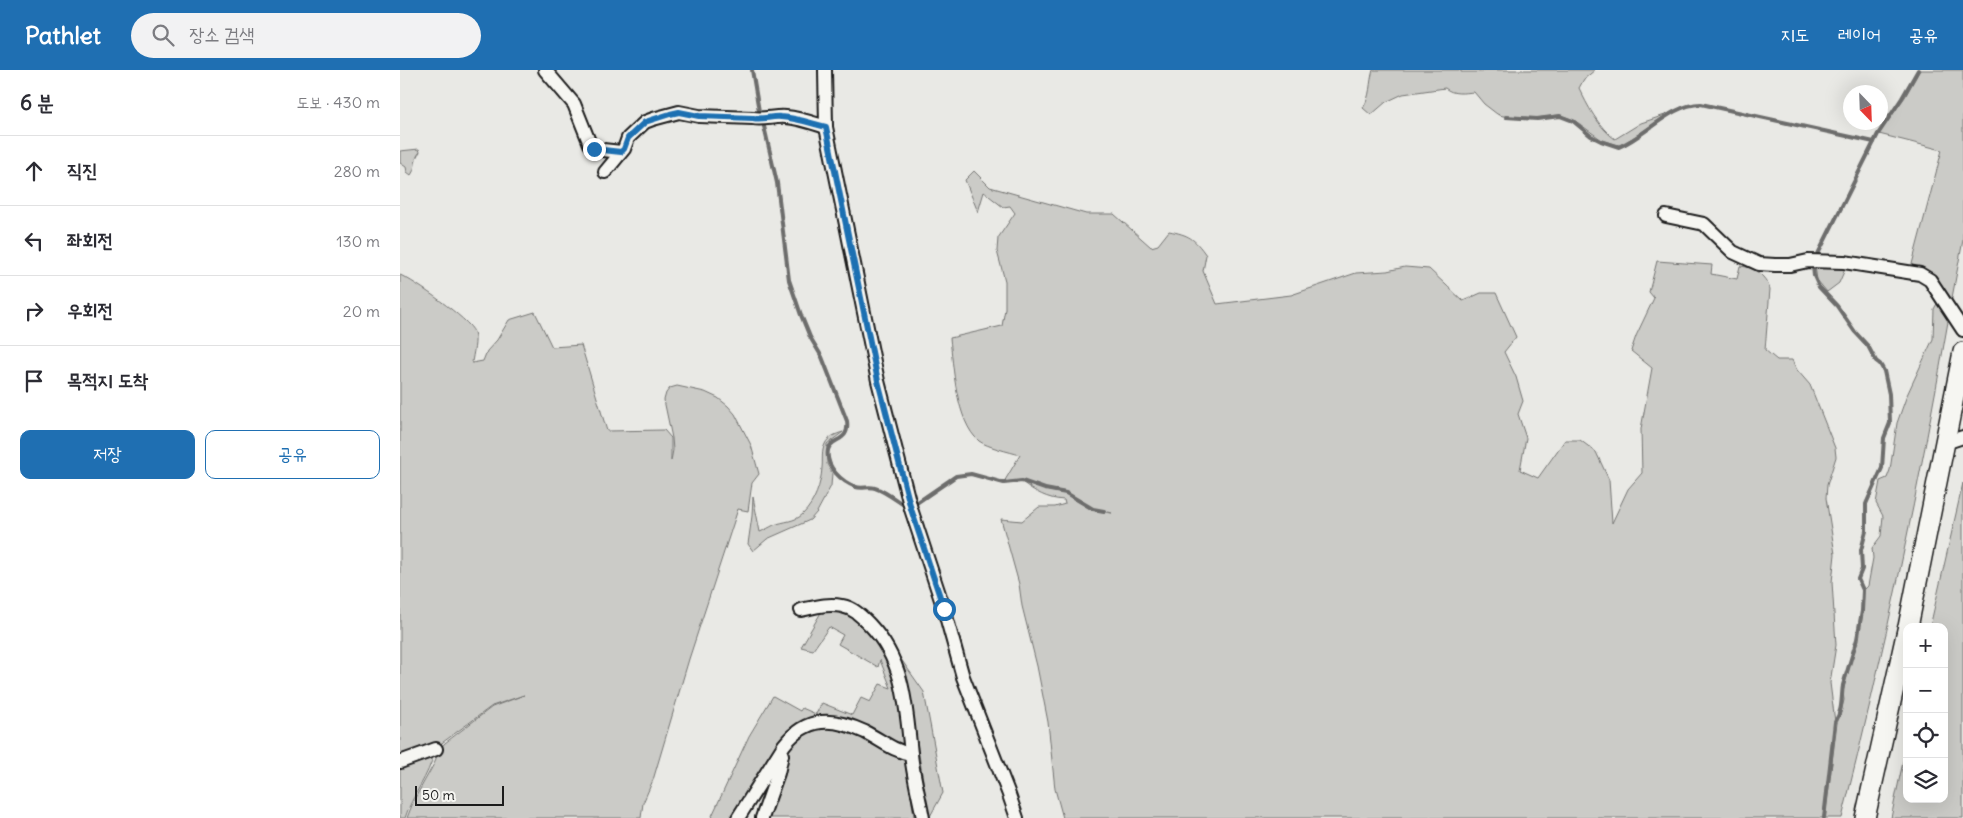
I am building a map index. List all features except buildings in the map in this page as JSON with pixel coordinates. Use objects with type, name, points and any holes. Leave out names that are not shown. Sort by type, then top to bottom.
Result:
[{"type":"highway","points":[[1908,623],[1963,352]]},
{"type":"highway","points":[[1864,818],[1903,647]]},
{"type":"street","points":[[545,70],[574,104],[590,144],[594,149],[621,152]]},
{"type":"street","points":[[824,70],[826,127],[878,381],[911,509],[944,609],[965,686],[1017,818]]},
{"type":"street","points":[[604,172],[624,149],[628,138],[645,122],[679,112],[699,116],[762,120],[789,117],[826,127]]},
{"type":"street","points":[[1666,216],[1704,224],[1732,252],[1760,264],[1775,266],[1808,261],[1844,262],[1920,274],[1930,280],[1963,330]]},
{"type":"street","points":[[1945,443],[1963,437]]},
{"type":"street","points":[[801,610],[829,605],[844,606],[860,615],[875,630],[895,661],[904,697],[922,818]]},
{"type":"street","points":[[738,818],[784,745],[791,736],[806,725],[826,722],[864,732],[898,752],[911,754]]},
{"type":"street","points":[[762,818],[778,773],[784,745]]},
{"type":"street","points":[[400,762],[436,749]]},
{"type":"shaded area","points":[[1373,70],[1461,70],[1461,72],[1483,72],[1484,70],[1595,70],[1584,79],[1579,88],[1599,123],[1615,139],[1641,123],[1668,114],[1619,145],[1602,140],[1574,120],[1560,115],[1536,118],[1503,116],[1497,114],[1484,104],[1474,92],[1455,93],[1445,88],[1403,94],[1386,102],[1371,115],[1363,108],[1369,94]]},
{"type":"shaded area","points":[[1920,70],[1963,70],[1963,240],[1951,303],[1933,275],[1911,268],[1942,150],[1879,134],[1882,130],[1888,130],[1888,121],[1905,97]]},
{"type":"shaded area","points":[[419,149],[420,152],[416,157],[411,175],[407,172],[406,167],[400,163],[400,151]]},
{"type":"shaded area","points":[[974,171],[990,187],[1086,214],[1114,214],[1151,247],[1158,245],[1169,231],[1191,238],[1206,255],[1203,271],[1217,304],[1291,295],[1356,273],[1387,271],[1405,267],[1429,269],[1463,301],[1481,293],[1496,293],[1516,337],[1504,352],[1516,377],[1523,401],[1518,414],[1526,438],[1520,470],[1538,478],[1565,440],[1580,440],[1596,452],[1609,480],[1612,523],[1628,489],[1642,473],[1641,429],[1652,368],[1631,351],[1654,298],[1649,292],[1657,261],[1712,265],[1711,274],[1737,279],[1740,266],[1750,268],[1758,273],[1770,289],[1765,350],[1777,360],[1792,360],[1797,370],[1810,385],[1835,448],[1836,457],[1827,485],[1826,498],[1835,554],[1832,582],[1836,645],[1830,683],[1835,722],[1823,818],[1063,818],[1055,789],[1048,722],[1037,666],[1022,606],[1019,584],[1001,519],[1022,521],[1039,507],[1055,507],[1065,504],[1064,500],[1042,494],[1022,482],[1045,490],[1066,494],[1092,510],[1112,513],[1093,508],[1066,492],[1045,488],[1022,480],[1004,482],[1020,455],[979,441],[965,421],[954,377],[950,338],[1002,326],[1005,309],[1005,281],[997,251],[998,238],[1015,213],[1010,206],[1003,207],[984,192],[978,212],[965,180]]},
{"type":"shaded area","points":[[1815,266],[1846,267],[1839,283],[1827,292],[1817,280]]},
{"type":"shaded area","points":[[400,275],[440,301],[470,326],[474,332],[475,340],[472,363],[483,361],[487,351],[497,340],[509,320],[535,312],[552,347],[581,345],[607,431],[664,430],[671,438],[671,461],[673,450],[672,438],[664,400],[670,388],[677,386],[705,392],[718,398],[735,414],[751,445],[759,474],[752,483],[748,511],[738,509],[689,659],[653,780],[643,803],[641,818],[407,818],[414,800],[435,762],[438,751],[445,743],[492,707],[524,695],[492,706],[435,748],[400,761]]},
{"type":"shaded area","points":[[1939,300],[1949,316],[1926,442],[1887,631],[1842,818],[1825,818],[1837,723],[1844,700],[1843,692],[1859,640],[1864,590],[1868,586],[1873,558],[1872,548],[1881,536],[1883,516],[1876,503],[1880,481],[1887,478],[1890,470],[1897,423],[1907,395],[1933,339],[1934,309]]},
{"type":"shaded area","points":[[843,432],[827,444],[827,464],[832,473],[831,486],[817,512],[810,520],[767,539],[753,551],[748,544],[753,497],[760,532],[774,525],[800,517],[817,493],[826,442]]},
{"type":"shaded area","points":[[1963,483],[1963,818],[1891,818],[1903,762],[1903,803],[1948,803],[1948,623],[1931,623]]},
{"type":"shaded area","points":[[823,609],[849,613],[861,621],[886,654],[895,670],[904,731],[903,746],[882,736],[803,724],[733,818],[711,818],[749,736],[773,696],[800,711],[802,708],[816,714],[822,703],[852,715],[861,698],[870,702],[880,684],[891,688],[880,660],[878,667],[838,644],[843,635],[829,627],[813,650],[801,647]]},
{"type":"shaded area","points":[[896,652],[924,692],[943,793],[929,818],[906,672]]},
{"type":"shaded area","points":[[832,727],[860,736],[906,761],[914,817],[767,818],[792,743],[810,731]]},
{"type":"shaded area","points":[[434,753],[405,818],[400,818],[400,765]]},
{"type":"waterway","points":[[752,70],[760,117]]},
{"type":"waterway","points":[[1816,258],[1878,134],[1918,70]]},
{"type":"waterway","points":[[1506,117],[1537,119],[1560,116],[1573,121],[1591,136],[1619,147],[1679,109],[1701,104],[1874,142]]},
{"type":"waterway","points":[[763,122],[777,183],[789,280],[810,337],[822,357],[847,421],[846,433],[833,443],[828,450],[829,462],[845,482],[858,488],[873,487],[879,489],[905,506]]},
{"type":"waterway","points":[[1813,266],[1814,276],[1819,287],[1837,306],[1855,332],[1868,346],[1884,371],[1889,394],[1890,423],[1884,438],[1882,468],[1866,504],[1866,531],[1861,550],[1862,569],[1858,579],[1863,590],[1862,611],[1857,639],[1843,685],[1841,708],[1835,722],[1824,818]]},
{"type":"waterway","points":[[915,504],[956,476],[971,474],[1004,483],[1022,481],[1045,489],[1066,493],[1093,509],[1104,511]]},
{"type":"route","points":[[594,149],[621,152],[628,138],[645,122],[679,112],[699,116],[762,120],[789,117],[826,127],[878,381],[911,509],[944,609]]}]
